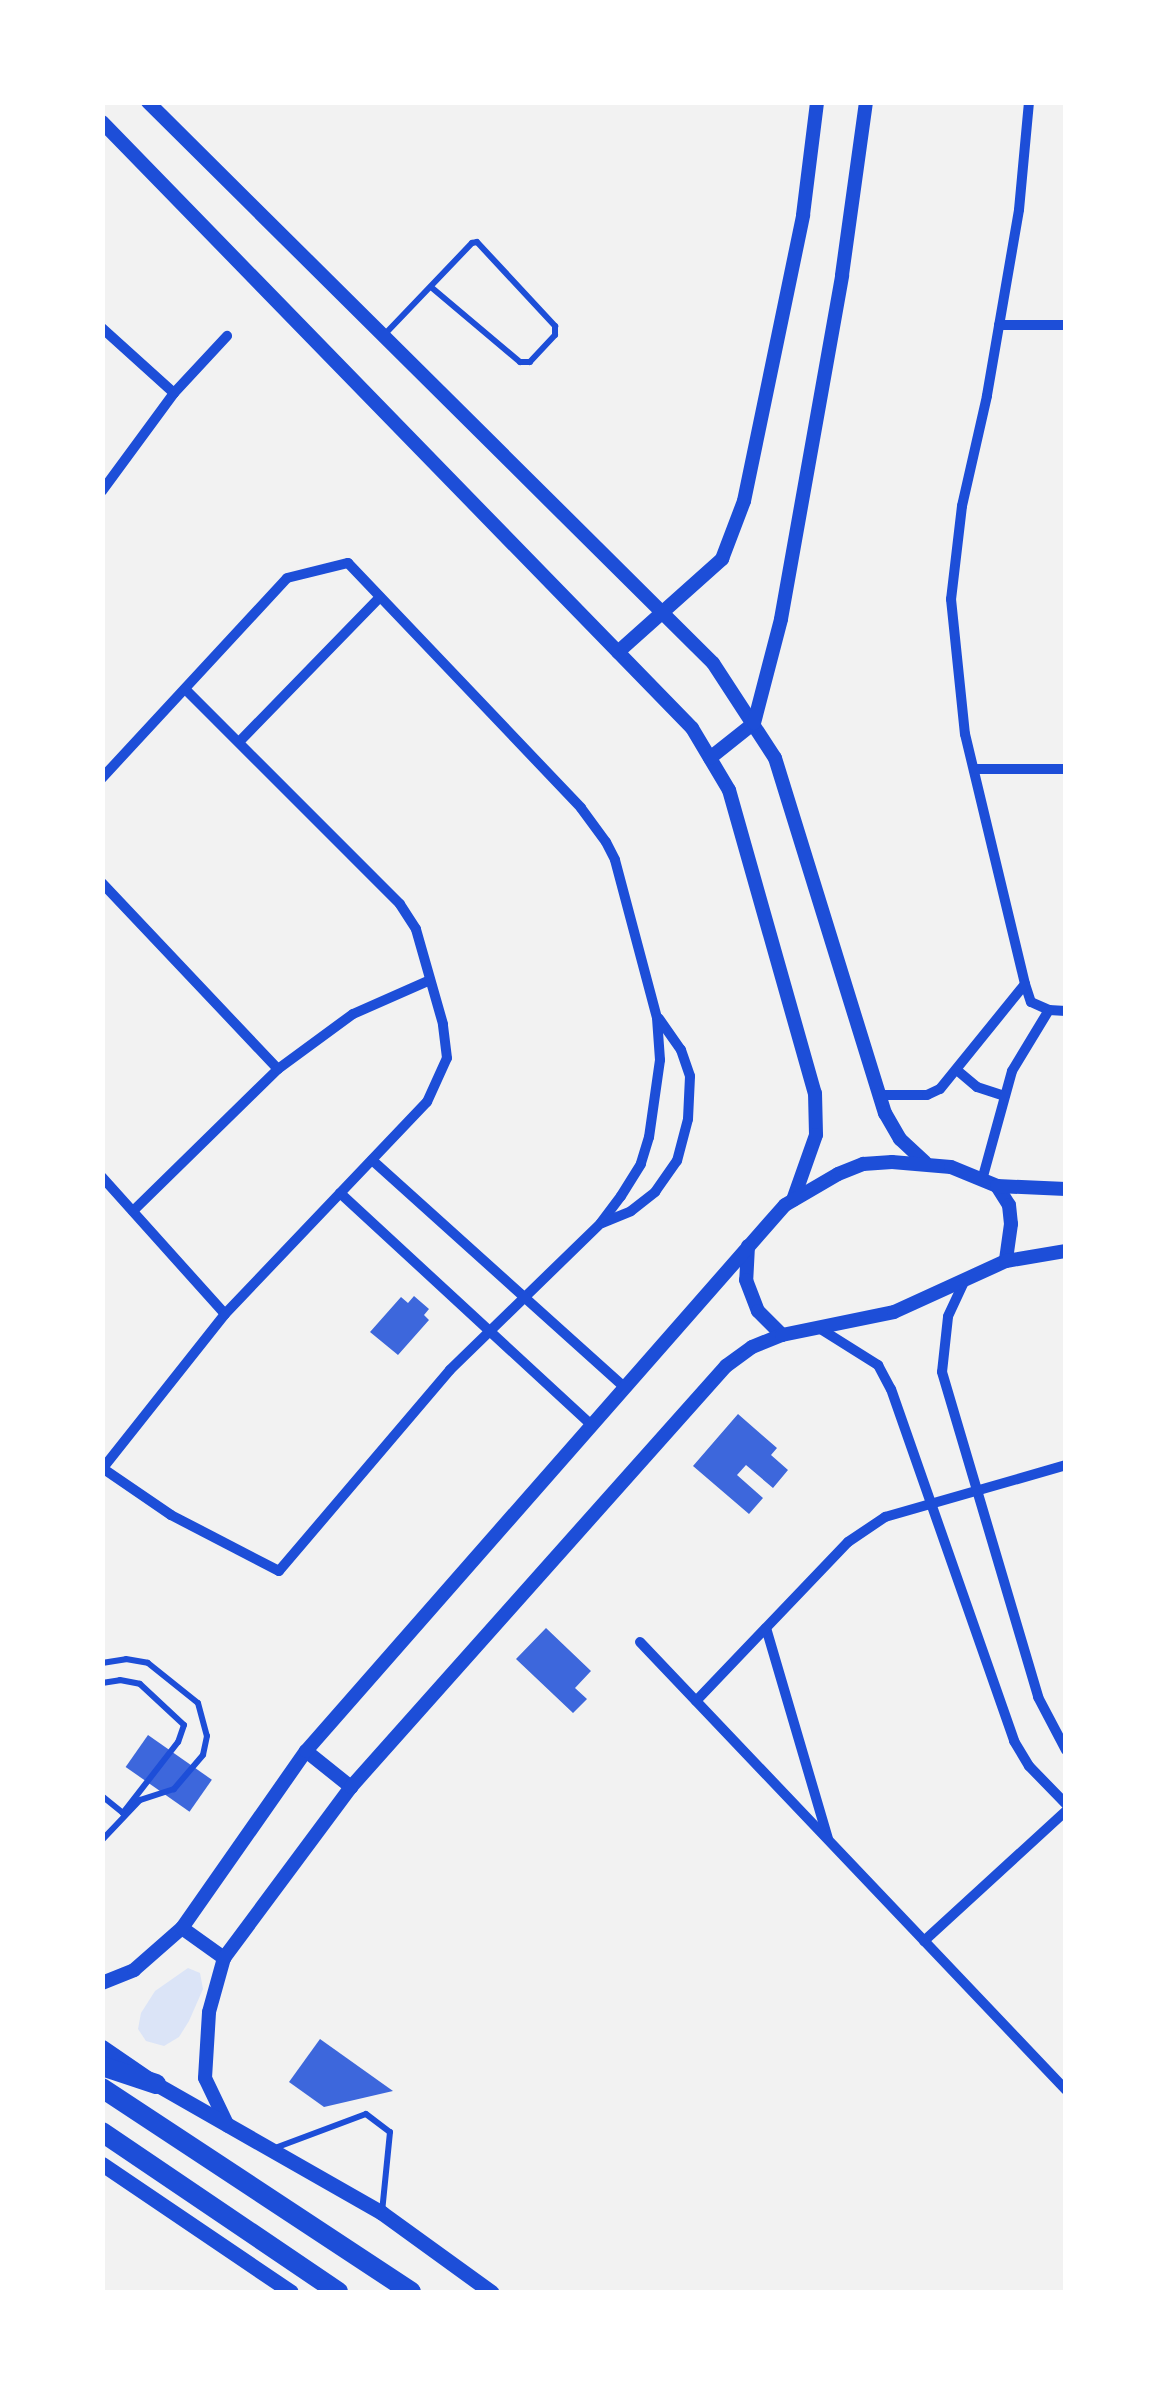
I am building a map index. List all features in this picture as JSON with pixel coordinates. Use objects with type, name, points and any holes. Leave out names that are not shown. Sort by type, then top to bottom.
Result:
[{"type":"highway","points":[[102,2066],[156,2084]]},
{"type":"highway","points":[[102,2088],[411,2292]]},
{"type":"highway","points":[[105,2135],[338,2292]]},
{"type":"main road","points":[[102,2047],[156,2084],[382,2213],[491,2292]]},
{"type":"main road","points":[[102,2164],[290,2292]]},
{"type":"street","points":[[148,102],[713,663],[774,758],[879,1095],[900,1140],[925,1162]]},
{"type":"street","points":[[618,652],[663,616],[722,559],[744,501],[802,215],[817,102]]},
{"type":"street","points":[[710,758],[754,723],[781,618],[842,275],[866,102]]},
{"type":"street","points":[[1029,102],[1019,210],[962,506],[951,599],[965,734],[1025,984],[1031,1002],[1048,1010],[1066,1010]]},
{"type":"street","points":[[102,122],[692,728],[729,790],[815,1093],[816,1135],[793,1200]]},
{"type":"street","points":[[999,325],[1066,325]]},
{"type":"street","points":[[102,328],[174,393]]},
{"type":"street","points":[[104,485],[174,393],[226,336]]},
{"type":"street","points":[[102,778],[287,578],[348,564],[581,808],[606,842],[656,1012],[660,1060],[649,1136],[640,1164],[601,1223],[450,1370],[279,1571],[171,1515],[103,1468],[225,1314],[426,1102],[447,1058],[416,929],[400,904],[185,689]]},
{"type":"street","points":[[239,742],[380,597]]},
{"type":"street","points":[[974,769],[1066,769]]},
{"type":"street","points":[[102,883],[278,1069]]},
{"type":"street","points":[[102,903],[112,894]]},
{"type":"street","points":[[134,1212],[278,1069],[353,1014],[430,980]]},
{"type":"street","points":[[879,1095],[927,1095],[958,1071],[1025,984]]},
{"type":"street","points":[[982,1180],[1012,1071],[1048,1010]]},
{"type":"street","points":[[601,1223],[631,1211],[655,1192],[677,1161],[688,1120],[690,1076],[681,1050],[656,1012]]},
{"type":"street","points":[[958,1071],[985,1091],[1006,1096]]},
{"type":"street","points":[[372,1160],[624,1387]]},
{"type":"street","points":[[102,1983],[134,1970],[182,1928],[306,1751],[748,1246],[793,1200],[863,1164],[925,1162],[997,1186],[1066,1189]]},
{"type":"street","points":[[102,1177],[225,1314]]},
{"type":"street","points":[[997,1186],[1008,1205],[1011,1224],[1006,1261]]},
{"type":"street","points":[[340,1193],[591,1425]]},
{"type":"street","points":[[748,1246],[746,1280],[752,1296],[758,1311],[782,1335]]},
{"type":"street","points":[[228,2126],[205,2078],[210,2012],[224,1958],[350,1787],[726,1366],[752,1347],[782,1335],[894,1312],[1006,1261],[1066,1250]]},
{"type":"street","points":[[964,1282],[948,1317],[942,1372],[1038,1697],[1066,1750]]},
{"type":"street","points":[[818,1327],[878,1365],[1014,1741],[1029,1766],[1066,1808],[924,1941]]},
{"type":"street","points":[[696,1701],[848,1542],[885,1517],[1066,1466]]},
{"type":"street","points":[[766,1628],[828,1840]]},
{"type":"street","points":[[640,1642],[1066,2090]]},
{"type":"street","points":[[306,1751],[350,1787]]},
{"type":"street","points":[[182,1928],[224,1958]]},
{"type":"lane","points":[[383,336],[430,287],[477,242],[555,326],[555,334],[530,362],[520,362],[430,287]]},
{"type":"lane","points":[[102,1663],[126,1658],[148,1663],[198,1703],[206,1719],[203,1755],[174,1789],[140,1800],[123,1813]]},
{"type":"lane","points":[[102,1683],[120,1680],[140,1684],[184,1724],[178,1742],[103,1840]]},
{"type":"lane","points":[[102,1796],[123,1813]]},
{"type":"lane","points":[[269,2150],[366,2114],[390,2132],[382,2213]]},
{"type":"shaded area","points":[[188,1968],[200,1973],[203,1989],[189,2021],[179,2037],[164,2046],[146,2041],[138,2029],[141,2013],[155,1991]]},
{"type":"building","points":[[414,1296],[429,1309],[424,1315],[429,1320],[398,1355],[370,1332],[401,1297],[408,1303]]},
{"type":"building","points":[[738,1414],[777,1448],[771,1455],[788,1470],[773,1488],[746,1465],[737,1475],[763,1498],[749,1514],[693,1466]]},
{"type":"building","points":[[546,1628],[591,1671],[575,1688],[587,1699],[573,1713],[516,1659]]},
{"type":"building","points":[[148,1735],[212,1780],[190,1812],[126,1767]]},
{"type":"building","points":[[320,2039],[393,2091],[324,2107],[289,2082]]}]
